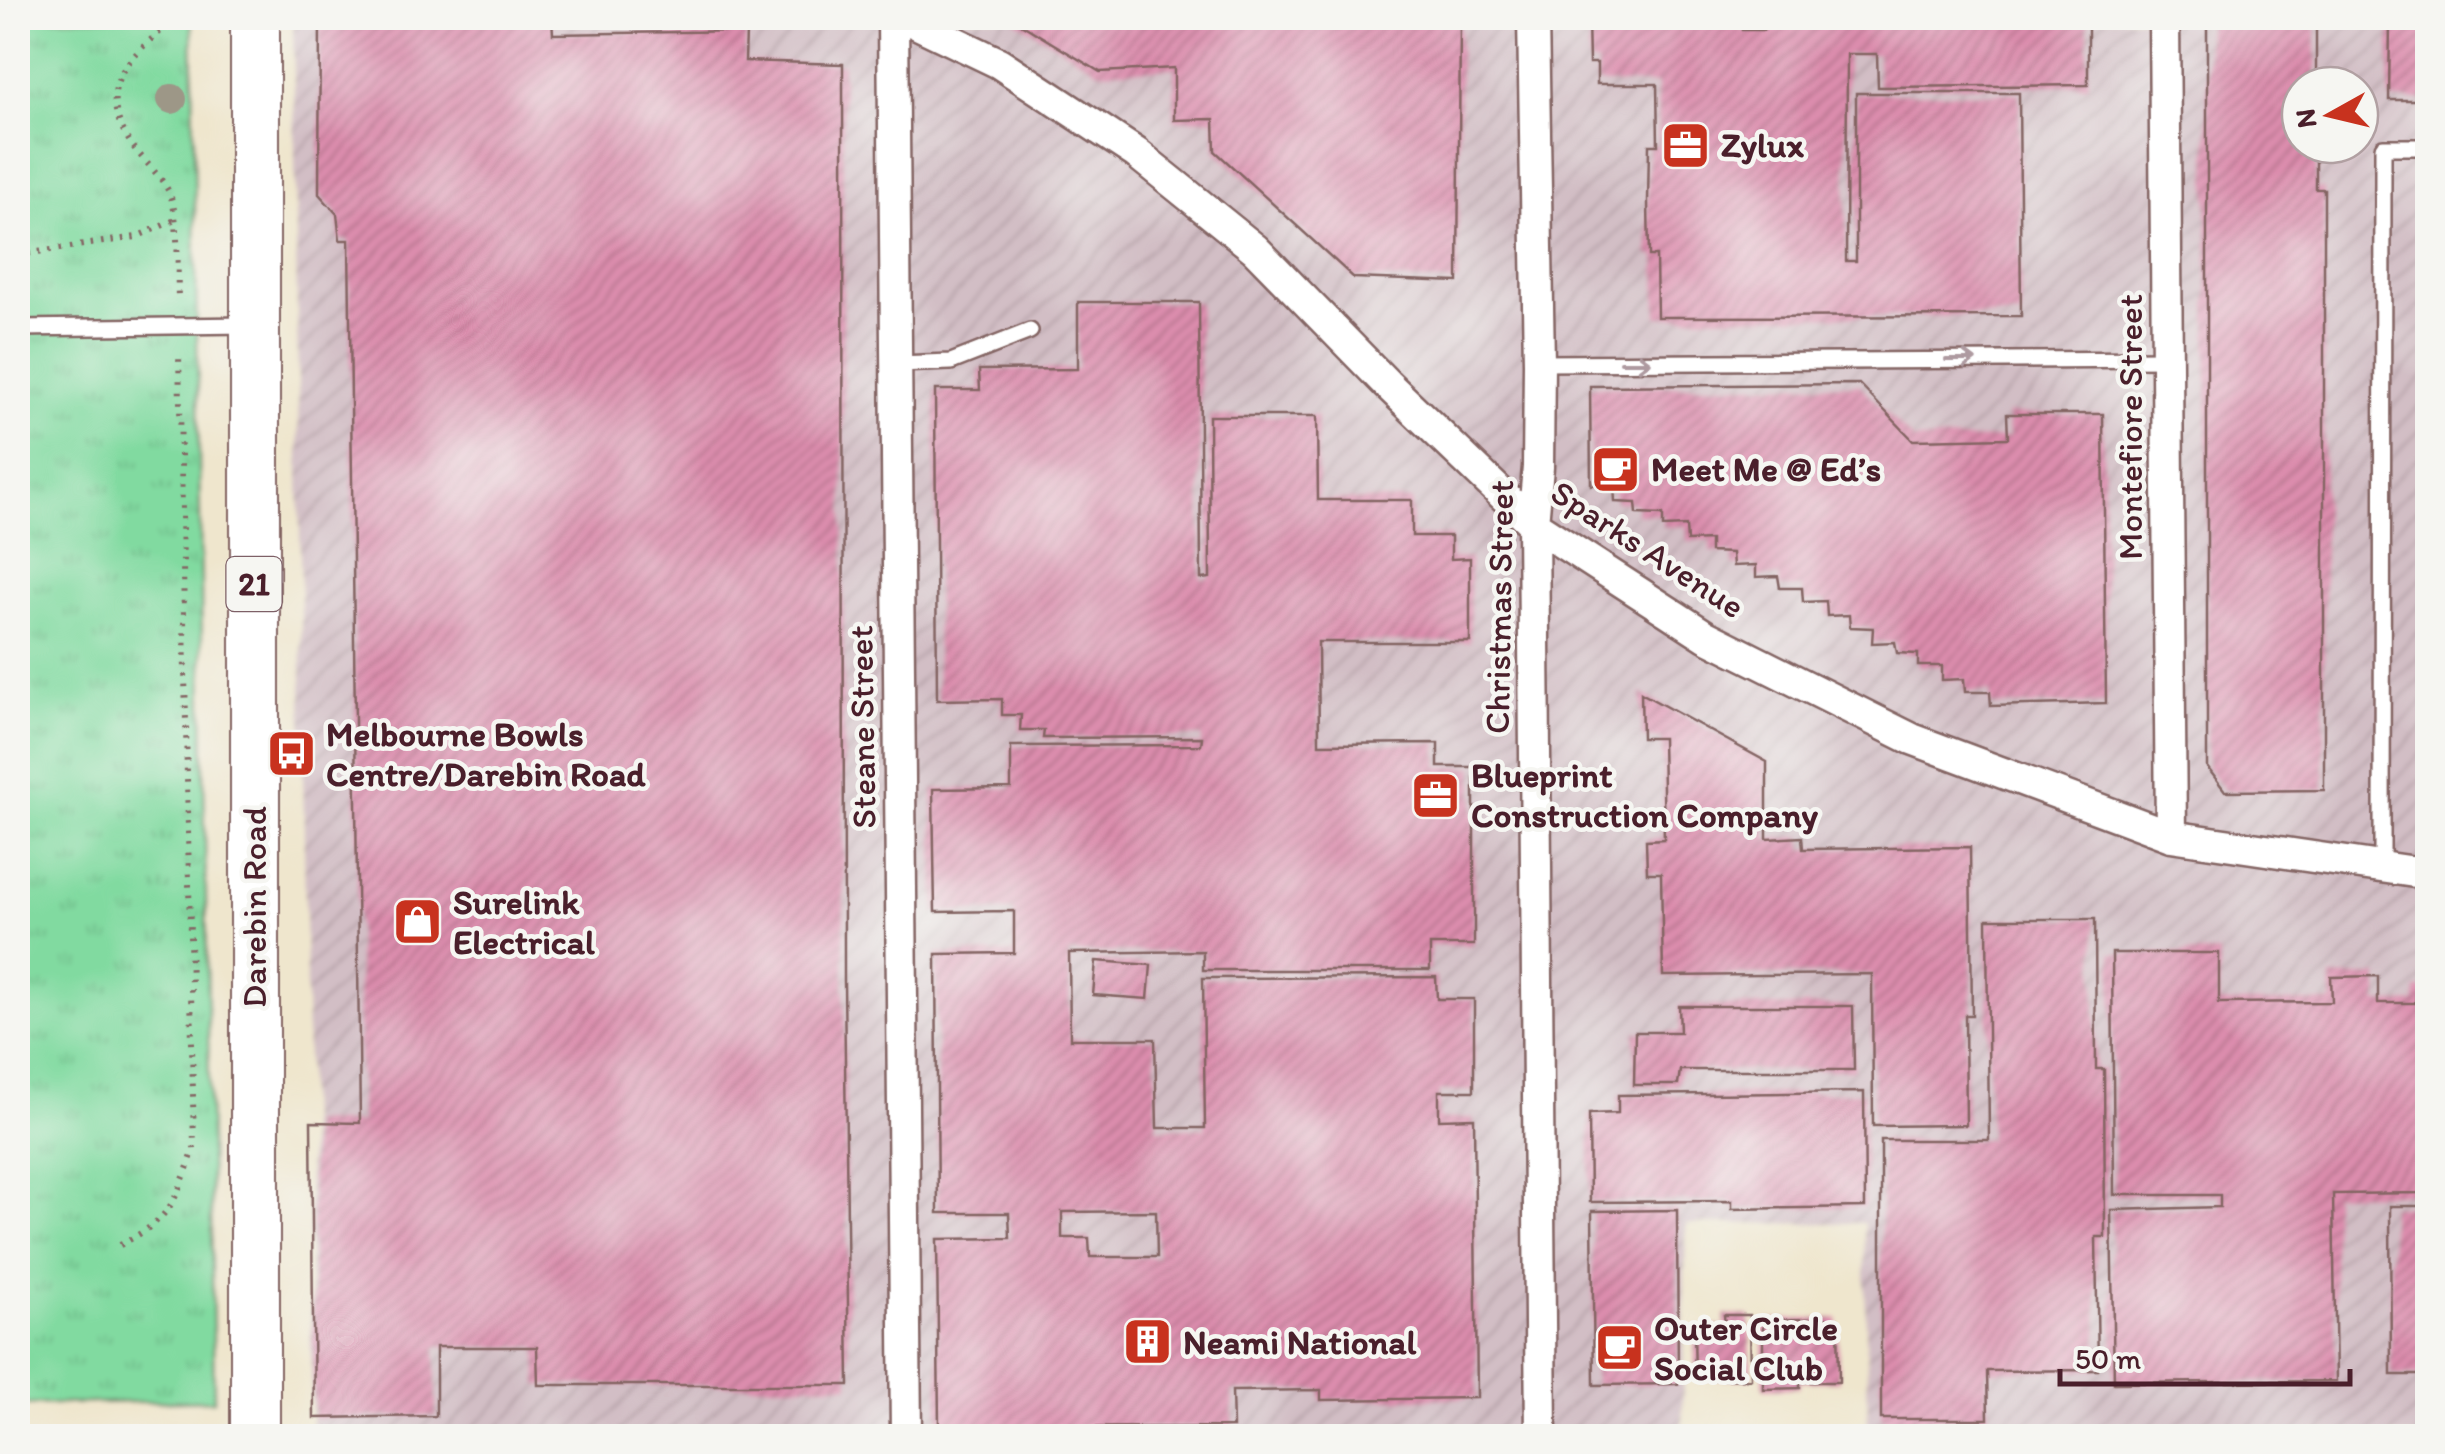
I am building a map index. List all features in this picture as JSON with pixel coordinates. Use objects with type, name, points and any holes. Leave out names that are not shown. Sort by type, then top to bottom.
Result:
[{"type":"main road","name":"Darebin Road","points":[[255,18],[255,1436]]},
{"type":"street","name":"Steane Street","points":[[893,18],[906,1436]]},
{"type":"street","name":"Sparks Avenue","points":[[905,18],[999,63],[1136,152],[1255,249],[1387,384],[1533,524],[1706,636],[1912,739],[2171,836],[2428,874]]},
{"type":"street","name":"Christmas Street","points":[[1533,18],[1538,363],[1538,468],[1533,524],[1540,1436]]},
{"type":"street","name":"Montefiore Street","points":[[2164,18],[2171,836]]},
{"type":"lane","points":[[2382,867],[2384,147],[2428,147]]},
{"type":"lane","points":[[18,328],[253,325]]},
{"type":"lane","points":[[896,364],[951,362],[1030,331]]},
{"type":"lane","points":[[1538,363],[2166,359]]},
{"type":"path","points":[[176,18],[126,62],[118,79],[116,98],[118,118],[127,137],[169,192],[176,220],[176,244]]},
{"type":"path","points":[[18,255],[136,237],[176,220]]},
{"type":"path","points":[[120,1245],[164,1216],[176,1198],[194,1150],[180,366]]},
{"type":"shaded area","points":[[293,18],[2427,18],[2427,1436],[1868,1436],[1864,1223],[1686,1224],[1682,1436],[312,1436]]},
{"type":"green space","points":[[18,18],[192,18],[214,1400],[18,1405]]},
{"type":"building","points":[[320,18],[552,18],[553,34],[746,31],[745,61],[843,64],[844,982],[849,1385],[538,1385],[537,1347],[436,1347],[436,1416],[314,1418],[311,1122],[360,1123],[349,240],[340,240],[337,214],[319,194]]},
{"type":"building","points":[[1011,18],[1460,18],[1458,282],[1354,278],[1215,151],[1214,119],[1174,120],[1174,68],[1100,72]]},
{"type":"building","points":[[1588,18],[1640,22],[1716,18],[1716,22],[1742,22],[1742,30],[1764,30],[1764,18],[2088,18],[2088,85],[1878,87],[1877,54],[1847,54],[1846,261],[1856,261],[1856,93],[2019,93],[2021,316],[1657,317],[1656,256],[1649,256],[1648,202],[1649,145],[1658,145],[1657,84],[1597,84],[1597,63],[1589,63]]},
{"type":"building","points":[[2207,18],[2316,18],[2316,65],[2280,65],[2280,165],[2316,165],[2316,189],[2324,189],[2324,790],[2225,791],[2207,767]]},
{"type":"building","points":[[2390,18],[2428,18],[2428,100],[2389,100]]},
{"type":"building","points":[[1078,302],[1199,302],[1201,579],[1210,578],[1209,416],[1317,416],[1318,500],[1412,500],[1412,536],[1451,536],[1451,559],[1470,558],[1470,642],[1318,642],[1319,744],[1438,743],[1438,767],[1474,767],[1474,945],[1430,945],[1430,970],[1203,970],[1203,951],[1069,953],[1070,1039],[1155,1039],[1157,1128],[1205,1128],[1203,978],[1436,977],[1437,999],[1474,999],[1474,1091],[1439,1091],[1439,1119],[1474,1118],[1477,1398],[1321,1400],[1321,1390],[1232,1391],[1233,1427],[939,1428],[937,1239],[1010,1238],[1009,1213],[938,1213],[936,954],[1014,953],[1014,911],[935,912],[933,789],[1011,788],[1011,746],[1201,745],[1202,737],[1043,738],[1044,730],[1020,730],[1021,715],[1002,715],[1002,699],[937,700],[935,390],[980,390],[979,370],[1078,369]],"holes":[[[1156,1211],[1157,1257],[1090,1257],[1089,1238],[1062,1238],[1062,1212]]]},
{"type":"building","points":[[1859,384],[1913,440],[2008,438],[2007,414],[2103,414],[2106,703],[1991,706],[1990,692],[1965,692],[1964,679],[1942,680],[1942,666],[1918,666],[1918,654],[1897,653],[1895,642],[1872,643],[1873,628],[1850,627],[1849,615],[1827,616],[1826,601],[1803,602],[1802,588],[1780,588],[1778,576],[1756,577],[1756,565],[1733,566],[1732,553],[1710,552],[1710,540],[1687,541],[1686,526],[1663,527],[1663,515],[1637,514],[1636,503],[1615,502],[1614,484],[1591,485],[1590,386]]},
{"type":"building","points":[[1641,693],[1767,762],[1767,839],[1802,837],[1803,849],[1970,847],[1972,1015],[1965,1015],[1966,1125],[1873,1126],[1872,974],[1663,976],[1661,873],[1647,873],[1646,840],[1664,839],[1662,738],[1642,738]]},
{"type":"building","points":[[1987,919],[2095,919],[2096,1069],[2104,1069],[2105,1237],[2096,1237],[2098,1370],[1987,1371],[1988,1419],[1881,1419],[1881,1140],[1989,1140]]},
{"type":"building","points":[[2112,953],[2219,953],[2219,1003],[2332,1002],[2331,977],[2378,976],[2378,1003],[2415,1003],[2417,989],[2428,989],[2428,1193],[2333,1194],[2336,1381],[2114,1383],[2111,1210],[2220,1207],[2220,1195],[2114,1195]]},
{"type":"building","points":[[1096,961],[1151,965],[1148,999],[1093,995]]},
{"type":"building","points":[[1679,1006],[1853,1006],[1854,1070],[1680,1070],[1678,1085],[1634,1085],[1635,1032],[1680,1032]]},
{"type":"building","points":[[1864,1092],[1865,1207],[1732,1209],[1732,1201],[1590,1202],[1589,1114],[1618,1113],[1618,1095]]},
{"type":"building","points":[[2390,1206],[2428,1206],[2428,1375],[2391,1375]]},
{"type":"building","points":[[1677,1210],[1678,1384],[1594,1385],[1592,1211]]},
{"type":"building","points":[[1724,1315],[1750,1315],[1751,1379],[1695,1380],[1694,1327],[1725,1326]]},
{"type":"building","points":[[1838,1318],[1839,1382],[1800,1382],[1800,1388],[1763,1389],[1763,1320]]},
{"type":"place","name":"Zylux","points":[[1686,145]]},
{"type":"place","name":"Meet Me @ Ed’s","points":[[1616,469]]},
{"type":"place","name":"Melbourne Bowls Centre/Darebin Road","points":[[291,754]]},
{"type":"place","name":"Blueprint Construction Company","points":[[1436,795]]},
{"type":"place","name":"Surelink Electrical","points":[[418,922]]},
{"type":"place","name":"Neami National","points":[[1148,1342]]},
{"type":"place","name":"Outer Circle Social Club","points":[[1619,1348]]}]
